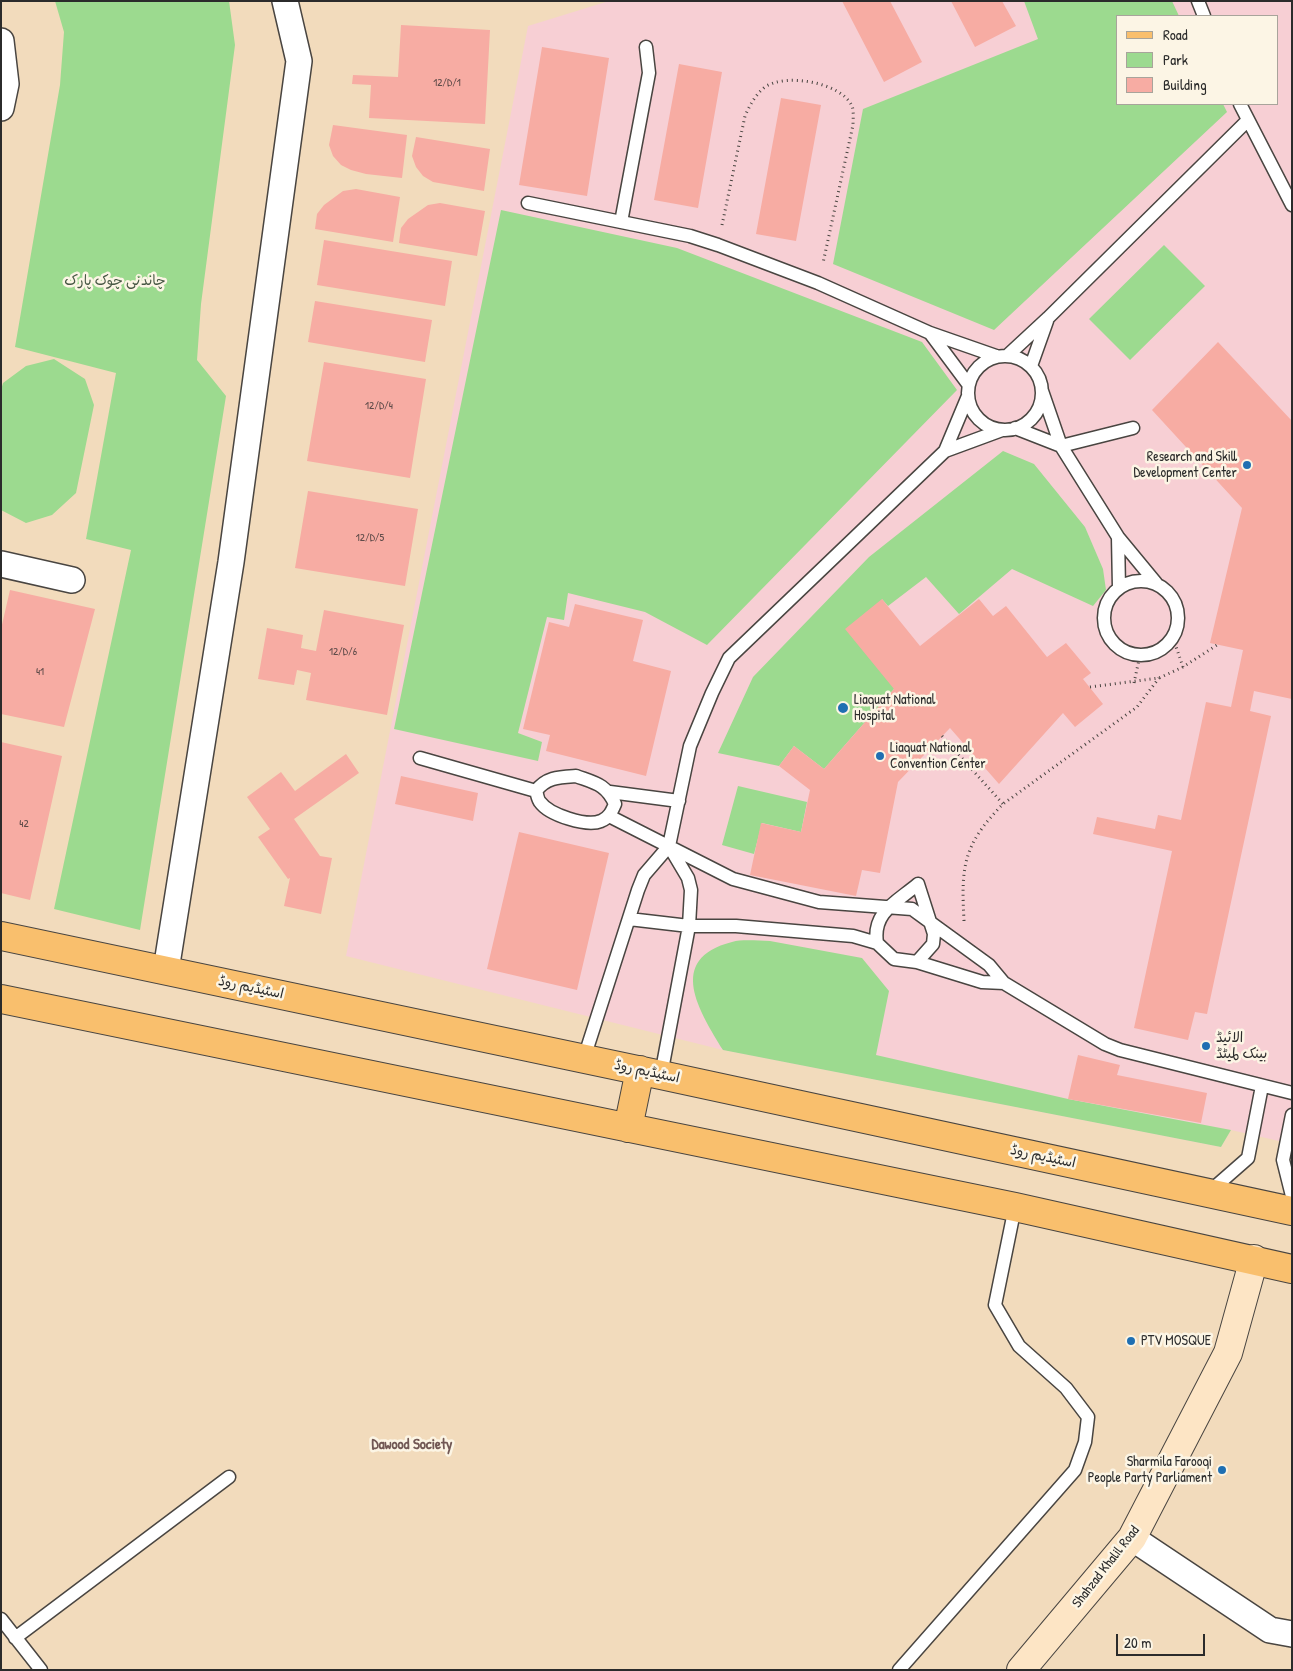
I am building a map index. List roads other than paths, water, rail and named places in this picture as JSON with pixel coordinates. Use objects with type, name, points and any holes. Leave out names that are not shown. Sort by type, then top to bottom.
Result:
[{"type":"main road","name":"اسٹیڈیم روڈ","points":[[1,936],[650,1072],[1292,1211]]},
{"type":"main road","points":[[1,999],[1015,1207],[1292,1269]]},
{"type":"main road","points":[[628,1128],[650,1072]]},
{"type":"main road","name":"Shahzad Khalil Road","points":[[1021,1670],[1132,1538],[1228,1353],[1254,1259]]},
{"type":"street","points":[[166,970],[231,562],[299,61],[285,1]]},
{"type":"street","points":[[1,41],[6,84],[1,108]]},
{"type":"street","points":[[1,564],[72,580]]},
{"type":"street","points":[[1132,1538],[1270,1630],[1292,1634]]},
{"type":"lane","points":[[1198,1],[1204,15]]},
{"type":"lane","points":[[621,222],[650,73],[646,47]]},
{"type":"lane","points":[[1240,105],[1292,205]]},
{"type":"lane","points":[[584,1058],[644,875],[670,846],[690,746],[729,658],[945,450],[974,372],[983,362],[1001,356],[1048,318],[1247,121]]},
{"type":"lane","points":[[528,203],[690,236],[818,283],[930,333],[1001,356],[1020,359],[1031,366],[1038,377],[1061,446],[1118,537],[1156,583],[1167,590],[1175,601],[1178,613],[1178,626],[1173,638],[1164,648],[1152,654],[1140,655],[1127,652],[1116,645],[1108,635],[1104,622],[1105,609],[1110,598],[1118,588],[1130,582],[1156,583]]},
{"type":"lane","points":[[1031,366],[1048,318]]},
{"type":"lane","points":[[930,333],[968,390],[971,409],[979,419],[990,426],[1008,429],[1061,446],[1133,428]]},
{"type":"lane","points":[[945,450],[1026,423],[1035,414],[1040,402],[1042,389]]},
{"type":"lane","points":[[1118,537],[1118,588]]},
{"type":"lane","points":[[420,758],[536,791]]},
{"type":"lane","points":[[610,792],[616,804],[609,816],[600,822],[587,822],[557,815],[539,802],[536,791],[542,782],[557,777],[576,776],[597,783],[610,792],[679,801]]},
{"type":"lane","points":[[609,816],[733,879],[819,902],[912,908],[989,966],[1004,983],[1120,1050],[1292,1093]]},
{"type":"lane","points":[[650,1072],[689,926],[691,890],[688,878],[670,846]]},
{"type":"lane","points":[[877,943],[875,930],[877,922],[918,884],[934,934],[933,944],[917,962]]},
{"type":"lane","points":[[629,919],[689,926],[736,926],[853,936],[877,943],[894,959],[917,962],[982,982],[1004,983]]},
{"type":"lane","points":[[1208,1193],[1248,1158],[1262,1086]]},
{"type":"lane","points":[[1292,1114],[1284,1160],[1292,1196]]},
{"type":"lane","points":[[899,1670],[1074,1470],[1086,1442],[1088,1417],[1066,1388],[1019,1346],[995,1305],[1015,1207]]},
{"type":"lane","points":[[15,1638],[229,1477]]},
{"type":"lane","points":[[1,1619],[41,1670]]},
{"type":"place","name":"Research and Skill Development Center","points":[[1247,465]]},
{"type":"place","name":"Liaquat National Hospital","points":[[843,708]]},
{"type":"place","name":"Liaquat National Convention Center","points":[[880,756]]},
{"type":"place","name":"الائیڈ بینک لمیٹڈ","points":[[1206,1046]]},
{"type":"place","name":"PTV MOSQUE","points":[[1131,1341]]},
{"type":"place","name":"Sharmila Farooqi People Party Parliament","points":[[1222,1470]]},
{"type":"district","name":"Dawood Society","points":[[412,1445]]},
{"type":"park label","name":"چاندنی چوک پارک","points":[[115,281]]}]
